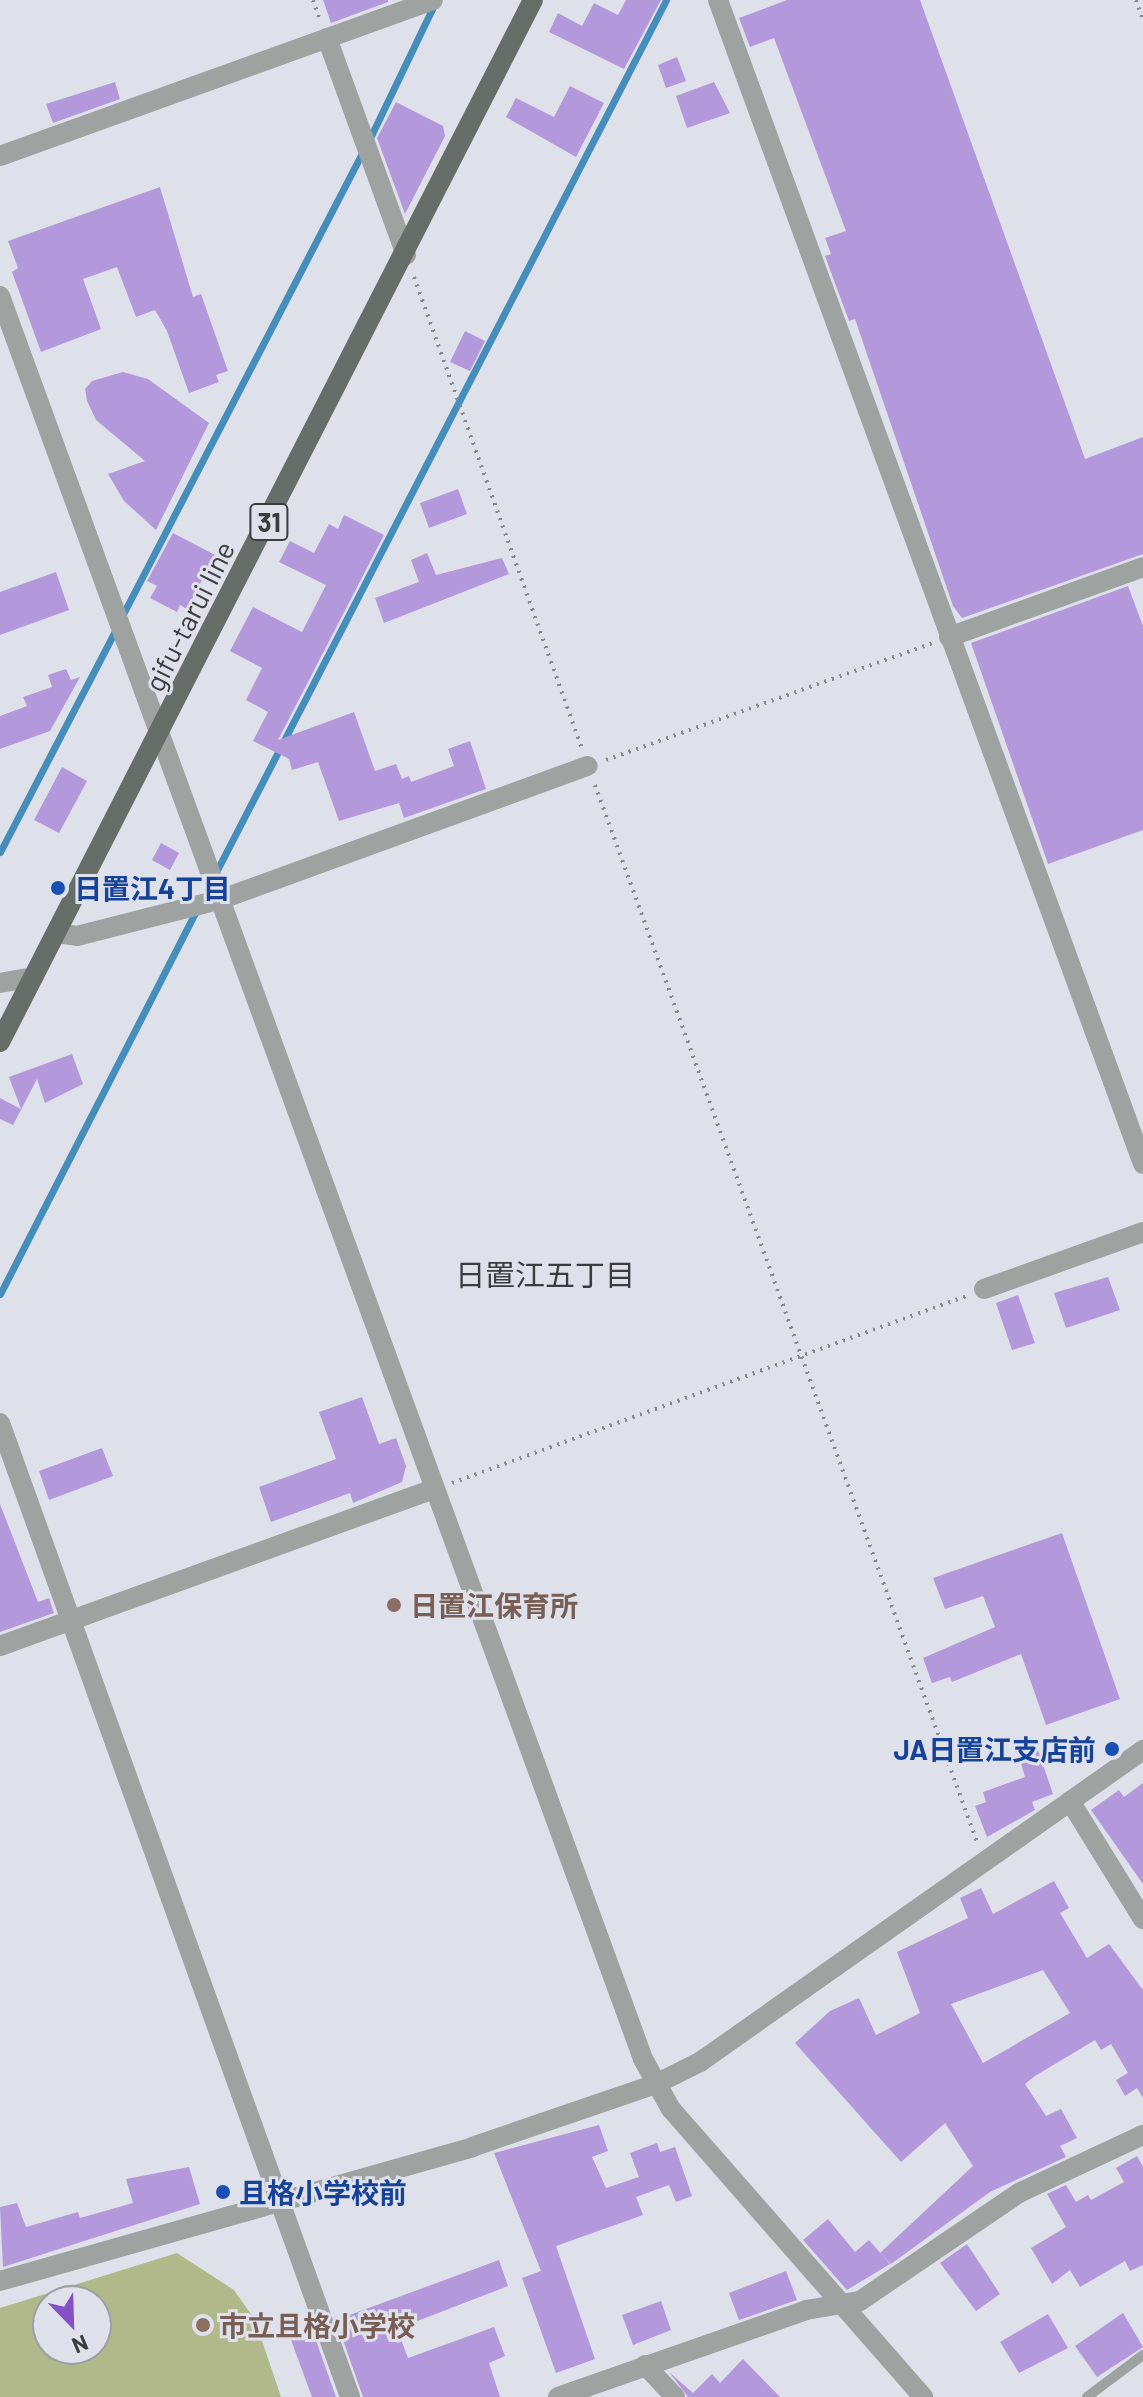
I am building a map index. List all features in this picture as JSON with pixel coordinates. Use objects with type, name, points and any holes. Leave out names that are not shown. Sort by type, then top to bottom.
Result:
[{"type":"main road","name":"gifu-tarui line","points":[[0,1042],[406,255],[533,0]]},
{"type":"street","points":[[0,156],[433,0]]},
{"type":"street","points":[[718,0],[1143,1164]]},
{"type":"street","points":[[327,38],[406,255]]},
{"type":"street","points":[[0,296],[159,737],[222,899],[434,1489],[656,2084],[837,2303],[923,2397]]},
{"type":"street","points":[[949,637],[1143,567]]},
{"type":"street","points":[[56,933],[77,936],[222,899],[588,766]]},
{"type":"street","points":[[0,983],[33,977]]},
{"type":"street","points":[[984,1289],[1143,1232]]},
{"type":"street","points":[[0,1423],[350,2397]]},
{"type":"street","points":[[0,1646],[434,1489]]},
{"type":"street","points":[[0,2281],[472,2147],[656,2084],[700,2062],[984,1858],[1143,1750]]},
{"type":"street","points":[[1070,1801],[1143,1919]]},
{"type":"street","points":[[558,2397],[645,2365],[837,2303],[860,2301],[1019,2193],[1143,2135]]},
{"type":"street","points":[[645,2365],[675,2397]]},
{"type":"lane","points":[[1087,2397],[1143,2355]]},
{"type":"path","points":[[1136,0],[1143,20]]},
{"type":"path","points":[[406,255],[984,1858]]},
{"type":"path","points":[[588,766],[949,637]]},
{"type":"path","points":[[434,1489],[984,1289]]},
{"type":"green space","points":[[177,2253],[234,2290],[255,2320],[281,2397],[0,2397],[0,2308],[32,2298],[32,2365],[112,2365],[112,2285],[74,2285]]},
{"type":"building","points":[[323,0],[388,0],[388,2],[331,23]]},
{"type":"building","points":[[626,0],[661,0],[624,69],[549,32],[558,13],[582,26],[594,3],[618,15]]},
{"type":"building","points":[[787,0],[920,0],[1085,459],[1143,437],[1143,554],[962,618],[953,606],[855,319],[849,321],[825,256],[831,254],[825,238],[846,231],[774,38],[750,47],[739,18]]},
{"type":"building","points":[[677,57],[686,81],[666,88],[658,65]]},
{"type":"building","points":[[115,82],[120,99],[53,123],[46,104]]},
{"type":"building","points":[[714,82],[730,113],[687,128],[676,96]]},
{"type":"building","points":[[570,86],[604,103],[576,157],[506,117],[516,98],[554,117]]},
{"type":"building","points":[[396,102],[443,126],[445,136],[405,214],[377,138]]},
{"type":"building","points":[[160,187],[193,297],[201,294],[228,371],[216,375],[219,382],[189,393],[167,331],[155,310],[136,317],[117,267],[83,279],[101,329],[41,352],[12,272],[18,268],[8,241]]},
{"type":"building","points":[[465,331],[485,341],[470,371],[450,362]]},
{"type":"building","points":[[123,372],[148,379],[209,423],[156,530],[124,501],[108,474],[145,461],[96,420],[87,401],[85,389],[92,381]]},
{"type":"building","points":[[458,489],[467,514],[429,528],[420,503]]},
{"type":"building","points":[[344,515],[384,535],[278,740],[354,712],[375,771],[396,764],[402,779],[409,776],[411,782],[454,766],[448,749],[470,741],[486,789],[404,818],[399,803],[339,821],[318,762],[292,770],[289,759],[253,741],[268,712],[246,700],[262,668],[230,651],[253,607],[302,632],[326,585],[279,562],[290,541],[314,553],[329,524],[338,529]]},
{"type":"building","points":[[173,533],[215,555],[187,609],[180,605],[177,612],[150,598],[157,586],[147,581]]},
{"type":"building","points":[[427,553],[436,575],[502,558],[509,574],[384,623],[375,598],[419,582],[411,560]]},
{"type":"building","points":[[56,572],[69,610],[0,635],[0,592]]},
{"type":"building","points":[[1128,586],[1143,626],[1143,830],[1048,864],[971,643]]},
{"type":"building","points":[[66,669],[71,680],[80,677],[50,731],[0,749],[0,716],[27,706],[23,697],[52,687],[48,675]]},
{"type":"building","points":[[62,767],[87,781],[59,833],[34,820]]},
{"type":"building","points":[[161,843],[179,853],[170,870],[152,860]]},
{"type":"building","points":[[72,1054],[83,1084],[45,1103],[37,1079],[13,1125],[0,1119],[0,1098],[21,1109],[9,1077]]},
{"type":"building","points":[[1108,1277],[1120,1310],[1066,1328],[1054,1293]]},
{"type":"building","points":[[1018,1295],[1035,1343],[1012,1350],[996,1303]]},
{"type":"building","points":[[362,1397],[379,1444],[396,1438],[406,1466],[402,1482],[353,1503],[350,1493],[271,1522],[259,1487],[336,1459],[319,1412]]},
{"type":"building","points":[[102,1448],[113,1476],[49,1500],[39,1471]]},
{"type":"building","points":[[0,1504],[38,1602],[49,1598],[54,1613],[0,1632]]},
{"type":"building","points":[[1062,1533],[1120,1699],[1046,1725],[1021,1654],[952,1682],[950,1677],[932,1683],[923,1658],[995,1627],[983,1596],[945,1609],[933,1578]]},
{"type":"building","points":[[1037,1747],[1053,1794],[1032,1802],[1035,1810],[987,1837],[975,1806],[986,1802],[983,1792],[1025,1777],[1018,1753]]},
{"type":"building","points":[[1143,1783],[1143,1884],[1091,1810],[1119,1790],[1124,1797]]},
{"type":"building","points":[[1054,1881],[1069,1908],[1060,1913],[1087,1958],[1109,1944],[1143,1990],[1143,2098],[1137,2088],[1125,2096],[1116,2080],[1128,2073],[1111,2044],[1101,2050],[1095,2040],[1035,2076],[1025,2084],[1046,2116],[1061,2109],[1077,2138],[1060,2146],[1066,2157],[990,2192],[891,2264],[880,2253],[973,2166],[945,2123],[901,2162],[795,2043],[830,2011],[859,1998],[876,2035],[920,2013],[897,1952],[968,1918],[960,1898],[981,1888],[993,1914]],"holes":[[[1043,1970],[1070,2013],[983,2063],[951,2004]]]},
{"type":"building","points":[[599,2125],[608,2151],[592,2157],[606,2188],[639,2177],[630,2153],[657,2143],[660,2152],[675,2147],[692,2196],[676,2202],[669,2185],[636,2197],[643,2215],[556,2246],[595,2359],[556,2373],[522,2278],[541,2271],[494,2153]]},
{"type":"building","points":[[1137,2156],[1143,2167],[1143,2265],[1130,2271],[1125,2261],[1080,2287],[1070,2270],[1052,2284],[1031,2248],[1066,2227],[1047,2194],[1066,2185],[1076,2202],[1088,2195],[1091,2200],[1124,2182],[1116,2168]]},
{"type":"building","points":[[189,2167],[200,2204],[3,2267],[0,2207],[17,2203],[26,2227],[78,2212],[80,2218],[133,2203],[126,2179]]},
{"type":"building","points":[[828,2219],[855,2252],[869,2240],[890,2264],[847,2290],[803,2240]]},
{"type":"building","points":[[967,2244],[1000,2294],[976,2311],[940,2263]]},
{"type":"building","points":[[499,2260],[508,2286],[397,2329],[408,2358],[494,2327],[505,2356],[489,2363],[500,2397],[363,2397],[336,2320]]},
{"type":"building","points":[[786,2271],[797,2300],[739,2320],[729,2293]]},
{"type":"building","points":[[661,2301],[671,2330],[633,2345],[622,2315]]},
{"type":"building","points":[[1123,2313],[1143,2347],[1097,2377],[1075,2346]]},
{"type":"building","points":[[1048,2314],[1068,2348],[1019,2373],[1000,2342]]},
{"type":"building","points":[[312,2329],[336,2397],[312,2397],[291,2340]]},
{"type":"building","points":[[743,2359],[780,2397],[688,2397],[669,2372],[693,2393],[712,2374],[720,2383]]},
{"type":"waterway","points":[[216,872],[666,0]]},
{"type":"waterway","points":[[369,140],[435,3]]},
{"type":"waterway","points":[[122,616],[363,151]]},
{"type":"waterway","points":[[0,852],[117,627]]},
{"type":"waterway","points":[[0,1294],[196,911]]},
{"type":"place","name":"日置江4丁目","points":[[58,888]]},
{"type":"place","name":"日置江保育所","points":[[394,1605]]},
{"type":"place","name":"JA日置江支店前","points":[[1112,1749]]},
{"type":"place","name":"且格小学校前","points":[[223,2192]]},
{"type":"place","name":"市立且格小学校","points":[[203,2325]]},
{"type":"district","name":"日置江五丁目","points":[[545,1274]]}]
